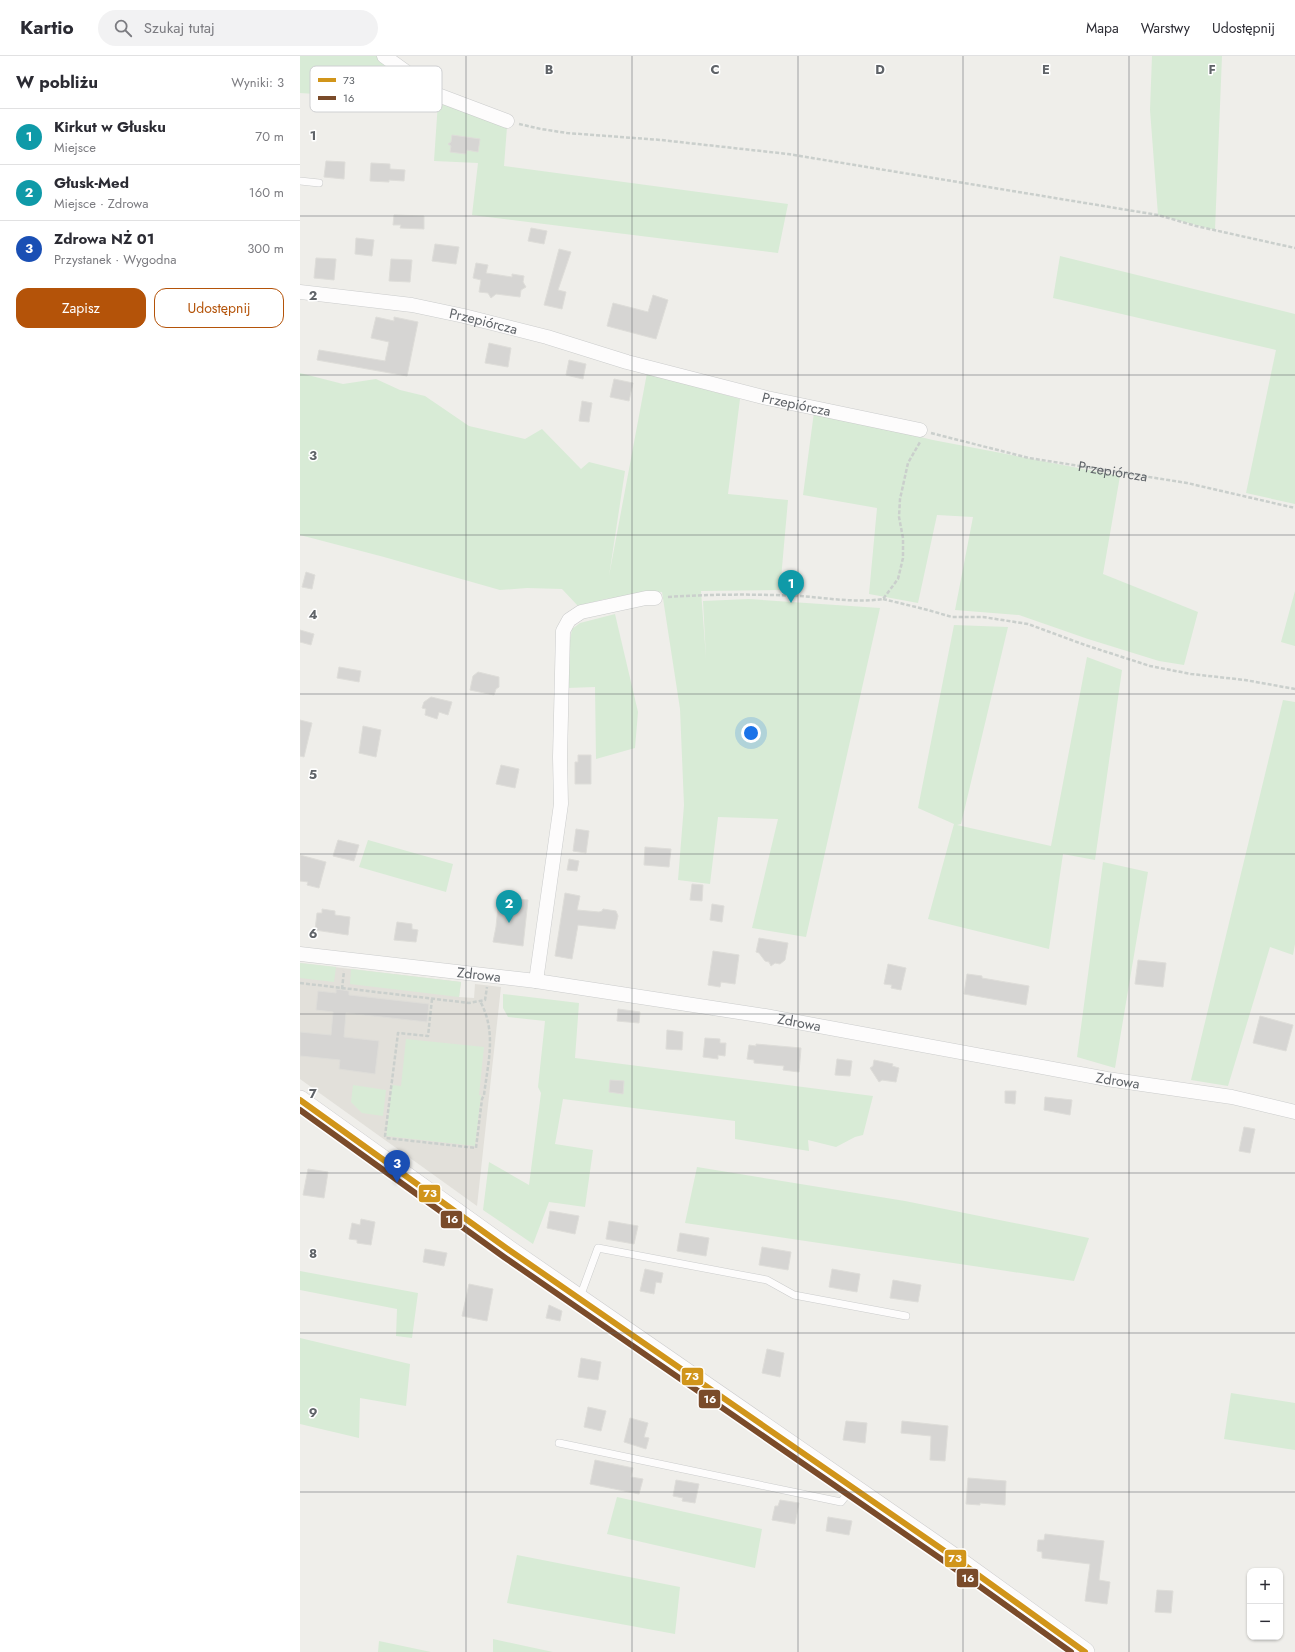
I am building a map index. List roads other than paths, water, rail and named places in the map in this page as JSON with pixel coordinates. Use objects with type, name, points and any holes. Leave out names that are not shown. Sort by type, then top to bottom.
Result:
[{"type":"street","points":[[384,56],[398,66]]},
{"type":"street","points":[[442,97],[507,121]]},
{"type":"street","name":"Przepiórcza","points":[[300,292],[412,305],[464,316],[547,338],[627,362],[766,398],[920,430]]},
{"type":"street","points":[[536,981],[561,804],[560,757],[563,631],[569,620],[581,612],[646,598],[655,598]]},
{"type":"street","name":"Zdrowa","points":[[300,954],[536,981],[764,1016],[1107,1079],[1232,1097],[1295,1112]]},
{"type":"street","points":[[300,1100],[370,1152],[579,1299],[949,1554],[1085,1652]]},
{"type":"lane","points":[[300,181],[319,183]]},
{"type":"lane","points":[[579,1299],[598,1248],[767,1280],[794,1295],[906,1316]]},
{"type":"lane","points":[[559,1443],[841,1502],[852,1488]]},
{"type":"place","name":"Kirkut w Głusku","points":[[791,603]]},
{"type":"place","name":"Głusk-Med","points":[[509,923]]},
{"type":"place","name":"Zdrowa NŻ 01","points":[[397,1183]]}]
